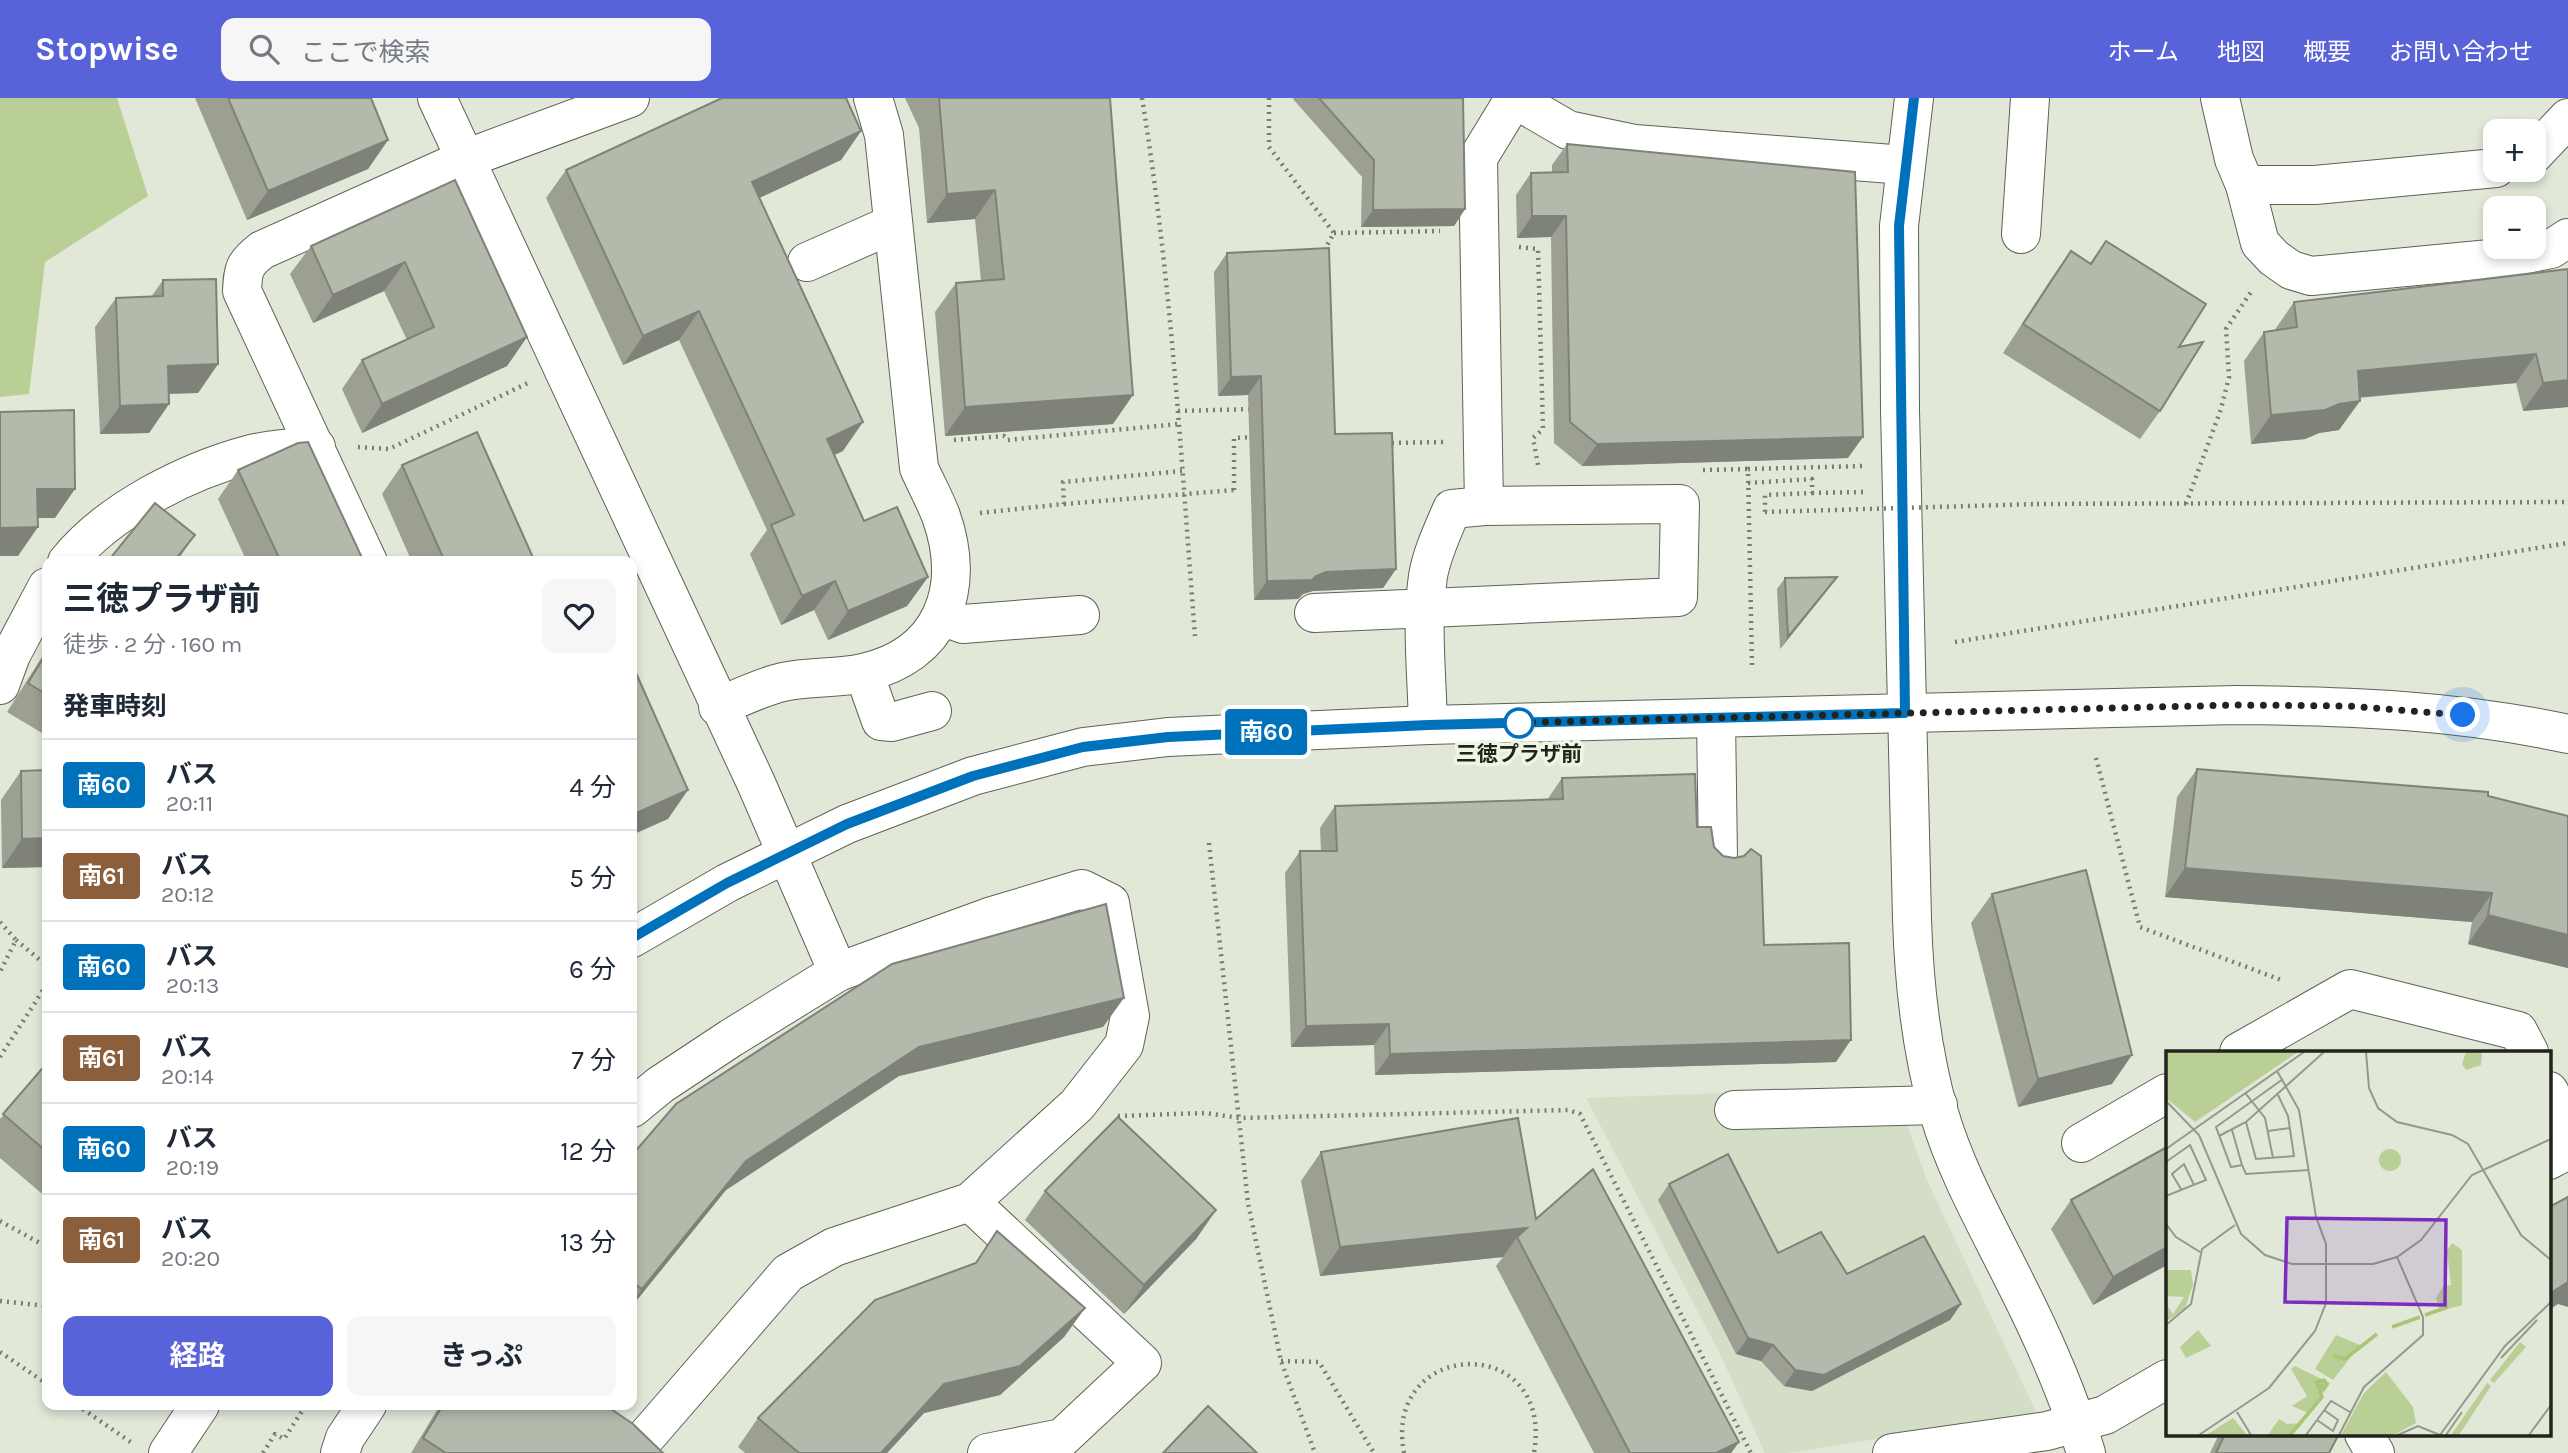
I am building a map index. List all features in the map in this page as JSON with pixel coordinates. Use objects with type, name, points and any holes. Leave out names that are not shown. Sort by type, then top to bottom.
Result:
[{"type":"street","points":[[437,98],[787,852],[838,972]]},
{"type":"street","points":[[366,556],[332,447],[242,291],[243,273],[248,261],[262,250],[465,159],[630,98]]},
{"type":"street","points":[[718,707],[781,682],[864,673],[906,656],[929,636],[942,616],[949,590],[951,565],[941,517],[919,468],[884,135],[873,98]]},
{"type":"street","points":[[1914,98],[1899,226],[1905,713],[1914,975],[1923,1046],[1938,1105],[1959,1166],[2046,1345],[2066,1391],[2081,1438]]},
{"type":"street","points":[[2021,234],[2031,98]]},
{"type":"street","points":[[2220,98],[2234,159],[2245,185],[2260,243],[2274,258],[2291,270],[2311,275],[2511,257],[2551,249],[2568,238]]},
{"type":"street","points":[[1484,506],[1478,158],[1514,99],[1568,130],[1634,144],[1905,165]]},
{"type":"street","points":[[2546,141],[2568,118]]},
{"type":"street","points":[[2245,185],[2315,185],[2483,169]]},
{"type":"street","points":[[807,262],[893,224]]},
{"type":"street","points":[[72,556],[87,538],[164,488],[253,454],[332,447]]},
{"type":"street","points":[[1314,613],[1425,607],[1678,597],[1679,504],[1484,506],[1452,509],[1439,538],[1429,573],[1425,607],[1428,725]]},
{"type":"street","points":[[0,685],[11,654],[42,606]]},
{"type":"street","points":[[942,616],[963,624],[1080,615]]},
{"type":"street","points":[[864,673],[881,721],[892,722],[932,711]]},
{"type":"street","points":[[637,935],[787,852],[847,824],[973,776],[1083,747],[1168,737],[1428,725],[2236,705],[2348,706],[2463,715],[2568,734]]},
{"type":"street","points":[[1716,718],[1718,858]]},
{"type":"street","points":[[637,1104],[660,1085],[731,1038],[838,972],[989,917],[1082,889],[1110,903],[1130,1016],[1124,1045],[1077,1105],[970,1202],[834,1247],[788,1273],[643,1437]]},
{"type":"street","points":[[2241,1051],[2350,989],[2518,1031],[2528,1051]]},
{"type":"street","points":[[2550,1093],[2568,1129]]},
{"type":"street","points":[[2081,1143],[2166,1094]]},
{"type":"street","points":[[1734,1110],[1938,1105]]},
{"type":"street","points":[[2550,1159],[2568,1150]]},
{"type":"street","points":[[970,1202],[1142,1363],[1062,1437],[987,1453]]},
{"type":"street","points":[[2081,1438],[2105,1415],[2166,1379]]},
{"type":"street","points":[[152,1450],[195,1410]]},
{"type":"street","points":[[340,1453],[345,1438],[364,1410]]},
{"type":"street","points":[[1892,1453],[2047,1431],[2081,1438]]},
{"type":"street","points":[[2365,1436],[2375,1453]]},
{"type":"path","points":[[1142,98],[1152,159],[1178,411],[1195,636]]},
{"type":"path","points":[[1269,98],[1269,147],[1334,233]]},
{"type":"path","points":[[1334,233],[1443,231],[1447,240]]},
{"type":"path","points":[[1326,260],[1326,247],[1334,233]]},
{"type":"path","points":[[1508,246],[1538,249],[1543,429],[1533,438]]},
{"type":"path","points":[[2186,504],[2221,409],[2229,377],[2227,329],[2274,258]]},
{"type":"path","points":[[332,447],[389,449],[535,380]]},
{"type":"path","points":[[1178,411],[1259,409]]},
{"type":"path","points":[[916,443],[1004,436],[1007,440],[1179,424]]},
{"type":"path","points":[[985,512],[1234,490],[1234,438],[1259,437]]},
{"type":"path","points":[[1379,442],[1448,442]]},
{"type":"path","points":[[1752,665],[1748,469],[1867,465]]},
{"type":"path","points":[[1065,504],[1063,482],[1182,471]]},
{"type":"path","points":[[1748,483],[1812,480],[1812,493]]},
{"type":"path","points":[[1868,492],[1765,495],[1765,512],[2037,504],[2568,502]]},
{"type":"path","points":[[1955,642],[2568,543]]},
{"type":"path","points":[[2096,758],[2140,927],[2333,999]]},
{"type":"path","points":[[1209,842],[1248,1203],[1281,1361],[1315,1453]]},
{"type":"path","points":[[0,922],[42,963]]},
{"type":"path","points":[[0,972],[16,940]]},
{"type":"path","points":[[0,1057],[42,992]]},
{"type":"path","points":[[1117,1116],[1206,1113],[1239,1118],[1568,1110],[1580,1114],[1751,1453]]},
{"type":"path","points":[[0,1221],[42,1245]]},
{"type":"path","points":[[0,1301],[42,1305]]},
{"type":"path","points":[[0,1352],[42,1381]]},
{"type":"path","points":[[1281,1361],[1319,1362],[1374,1453]]},
{"type":"path","points":[[1404,1453],[1401,1441],[1404,1411],[1419,1383],[1432,1373],[1446,1369],[1483,1366],[1502,1370],[1525,1390],[1530,1398],[1535,1411],[1534,1453]]},
{"type":"path","points":[[86,1410],[152,1450]]},
{"type":"path","points":[[263,1453],[275,1434],[284,1439],[303,1410]]},
{"type":"shaded area","points":[[1894,1087],[1926,1178],[2037,1414],[1787,1453],[1765,1453],[1720,1354],[1586,1098]]},
{"type":"green space","points":[[0,98],[117,98],[148,196],[45,262],[29,394],[0,397]]},
{"type":"building","points":[[228,98],[371,98],[388,140],[268,191]]},
{"type":"building","points":[[722,98],[846,98],[861,131],[752,182],[863,422],[827,439],[864,521],[897,507],[928,577],[848,611],[835,581],[802,596],[771,525],[794,515],[699,311],[643,336],[566,170]]},
{"type":"building","points":[[939,98],[1110,98],[1133,395],[965,407],[956,283],[1004,279],[995,190],[947,194]]},
{"type":"building","points":[[1319,98],[1463,98],[1465,209],[1373,210],[1374,160]]},
{"type":"building","points":[[1567,144],[1855,172],[1863,437],[1597,444],[1570,422],[1566,216],[1532,216],[1531,173],[1568,172]]},
{"type":"building","points":[[455,180],[527,337],[382,404],[362,360],[434,327],[405,262],[333,295],[311,246]]},
{"type":"building","points":[[2106,241],[2206,304],[2179,347],[2203,342],[2160,411],[2023,324],[2071,251],[2091,264]]},
{"type":"building","points":[[1329,248],[1335,434],[1392,433],[1396,569],[1326,572],[1312,580],[1267,581],[1261,376],[1231,377],[1227,253]]},
{"type":"building","points":[[2568,269],[2568,380],[2543,383],[2536,354],[2358,371],[2360,401],[2339,404],[2325,410],[2271,415],[2264,332],[2297,327],[2294,302]]},
{"type":"building","points":[[216,279],[218,364],[168,366],[169,404],[120,406],[116,298],[163,296],[163,280]]},
{"type":"building","points":[[74,410],[75,489],[37,489],[38,527],[0,528],[0,412]]},
{"type":"building","points":[[477,432],[532,556],[442,556],[402,465]]},
{"type":"building","points":[[308,442],[361,556],[278,556],[238,470],[298,443]]},
{"type":"building","points":[[155,503],[195,535],[178,556],[112,556]]},
{"type":"building","points":[[1837,577],[1788,637],[1785,578]]},
{"type":"building","points":[[42,660],[42,692],[28,683]]},
{"type":"building","points":[[637,675],[688,790],[637,813]]},
{"type":"building","points":[[2197,769],[2488,792],[2488,796],[2568,816],[2568,935],[2488,915],[2492,893],[2185,868]]},
{"type":"building","points":[[42,770],[42,838],[22,839],[21,771]]},
{"type":"building","points":[[1695,774],[1697,827],[1711,827],[1714,847],[1723,856],[1744,856],[1751,849],[1761,856],[1764,945],[1849,943],[1851,1040],[1390,1054],[1389,1024],[1306,1026],[1300,851],[1337,851],[1335,806],[1563,799],[1562,778]]},
{"type":"building","points":[[2086,870],[2132,1055],[2038,1079],[1992,894]]},
{"type":"building","points":[[1106,904],[1124,998],[919,1047],[746,1161],[642,1289],[637,1286],[637,1149],[676,1104],[892,964]]},
{"type":"building","points":[[42,1069],[42,1148],[3,1114]]},
{"type":"building","points":[[1118,1117],[1216,1210],[1144,1285],[1045,1191]]},
{"type":"building","points":[[1518,1118],[1536,1219],[1593,1169],[1739,1442],[1716,1453],[1630,1453],[1517,1237],[1527,1228],[1340,1247],[1321,1152]]},
{"type":"building","points":[[2166,1148],[2166,1248],[2113,1277],[2071,1200]]},
{"type":"building","points":[[1728,1154],[1778,1253],[1821,1232],[1847,1274],[1924,1236],[1961,1304],[1824,1375],[1795,1370],[1773,1345],[1748,1338],[1669,1184]]},
{"type":"building","points":[[2568,1197],[2568,1282],[2550,1293],[2550,1206]]},
{"type":"building","points":[[997,1231],[1085,1308],[1020,1366],[944,1384],[881,1453],[799,1453],[758,1418],[875,1300],[976,1263]]},
{"type":"building","points":[[1208,1406],[1257,1453],[1163,1453]]},
{"type":"building","points":[[440,1410],[612,1410],[633,1424],[663,1453],[446,1453],[423,1438]]},
{"type":"building","points":[[2224,1436],[2338,1436],[2329,1453],[2216,1453]]},
{"type":"bus line","name":"南60","points":[[637,934],[727,883],[847,824],[973,776],[1083,747],[1168,737],[1428,725],[1905,713],[1899,226],[1914,98]]},
{"type":"place","name":"三徳プラザ前","points":[[1519,723]]},
{"type":"route","points":[[1519,723],[1507,723],[2236,705],[2348,706],[2463,715]]}]
